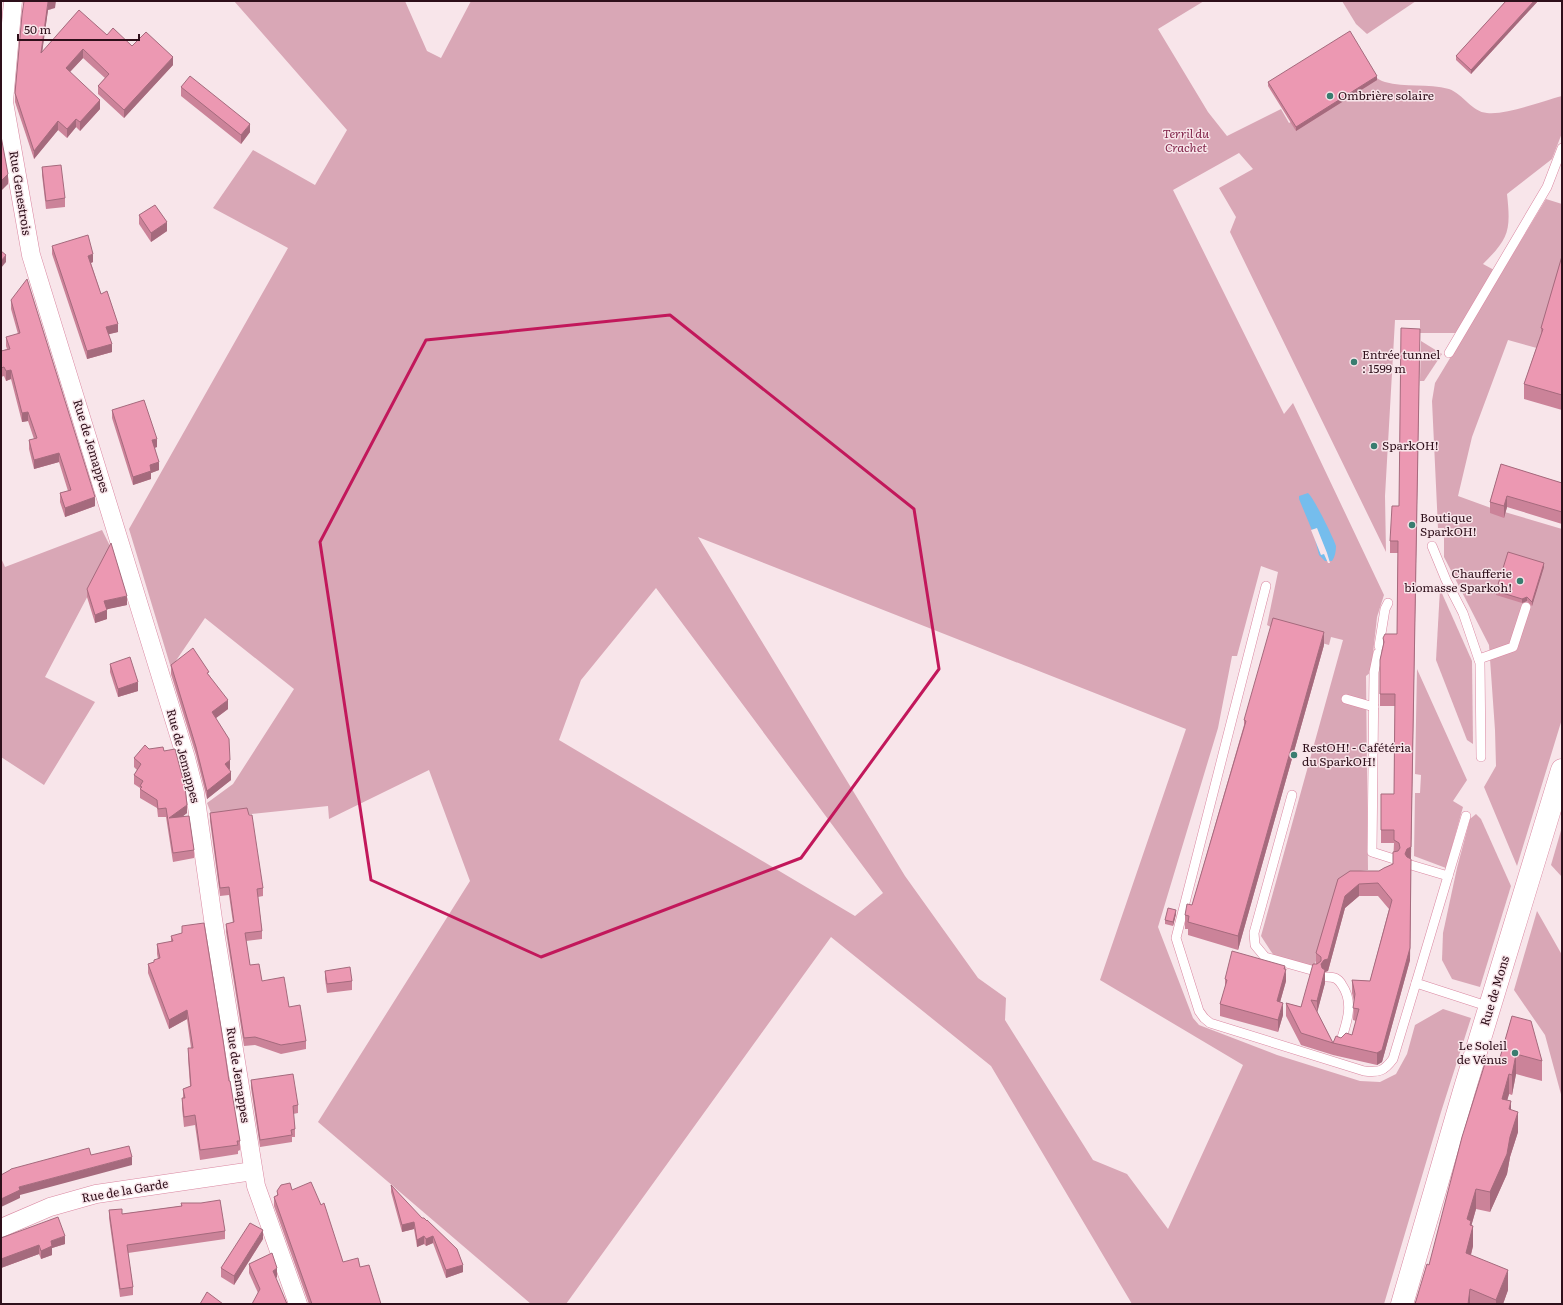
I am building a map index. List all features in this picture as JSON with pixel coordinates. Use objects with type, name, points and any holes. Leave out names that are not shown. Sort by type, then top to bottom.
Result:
[{"type":"main road","name":"Rue de Mons","points":[[1402,1304],[1562,770]]},
{"type":"street","name":"Rue Genestrois","points":[[13,1],[4,102],[24,218],[34,265]]},
{"type":"street","name":"Rue de Jemappes","points":[[34,265],[186,758],[195,793],[213,919],[256,1186],[298,1304]]},
{"type":"street","name":"Rue de la Garde","points":[[1,1228],[50,1207],[96,1194],[253,1171]]},
{"type":"lane","points":[[1449,353],[1547,187],[1562,148]]},
{"type":"lane","points":[[1432,546],[1446,580],[1463,613],[1479,658],[1481,757]]},
{"type":"lane","points":[[1266,586],[1176,938],[1199,1011],[1204,1018],[1210,1023],[1336,1059],[1364,1071],[1376,1072],[1387,1067],[1393,1059],[1466,816]]},
{"type":"lane","points":[[1388,603],[1385,609],[1374,672],[1372,852],[1394,859]]},
{"type":"lane","points":[[1479,658],[1512,647],[1526,608]]},
{"type":"lane","points":[[1346,699],[1374,708]]},
{"type":"lane","points":[[1292,795],[1254,932],[1255,946],[1265,957],[1315,971]]},
{"type":"lane","points":[[1411,865],[1448,876]]},
{"type":"lane","points":[[1327,977],[1337,979],[1347,993],[1349,1001],[1349,1015],[1340,1044]]},
{"type":"lane","points":[[1416,982],[1490,1007]]},
{"type":"highlighted area","points":[[670,315],[914,509],[939,669],[801,858],[541,957],[371,880],[320,542],[426,340]]},
{"type":"green space","name":"Terril du Crachet","points":[[234,1],[405,1],[427,51],[441,58],[471,1],[1204,1],[1158,29],[1208,112],[1227,136],[1281,109],[1289,123],[1374,76],[1382,81],[1393,84],[1433,86],[1449,89],[1454,91],[1477,110],[1487,113],[1515,110],[1562,96],[1562,133],[1552,159],[1507,194],[1509,217],[1506,233],[1498,247],[1483,264],[1496,271],[1459,333],[1420,333],[1420,320],[1395,320],[1385,496],[1386,552],[1230,232],[1236,217],[1219,188],[1253,169],[1239,153],[1173,190],[1284,414],[1293,403],[1384,595],[1377,617],[1371,672],[1366,676],[1368,870],[1353,872],[1325,933],[1314,967],[1274,956],[1261,936],[1343,640],[1331,637],[1329,645],[1278,631],[1267,625],[1278,572],[1261,566],[1237,656],[1232,656],[1218,728],[1158,927],[1193,1018],[1199,1025],[1277,1055],[1360,1081],[1380,1082],[1396,1074],[1407,1054],[1415,1025],[1443,1009],[1471,1018],[1441,1112],[1384,1304],[1132,1304],[991,1066],[831,937],[566,1304],[531,1304],[318,1122],[470,881],[429,770],[329,819],[328,806],[213,818],[207,803],[233,784],[294,689],[205,618],[171,668],[129,529],[288,248],[213,208],[253,150],[315,185],[347,130]],"holes":[[[698,537],[1186,729],[1100,980],[1243,1065],[1168,1229],[1127,1174],[1093,1160],[1005,1020],[1006,998],[978,978],[905,876]],[[656,588],[883,893],[855,916],[559,740],[581,680]]]},
{"type":"green space","points":[[1342,1],[1416,1],[1367,34],[1356,24]]},
{"type":"green space","points":[[1546,199],[1562,204],[1562,355],[1508,340],[1472,437],[1458,496],[1491,508],[1562,529],[1562,719],[1517,866],[1484,787],[1496,766],[1489,645],[1444,557],[1444,528],[1438,528],[1432,401],[1435,383]]},
{"type":"green space","points":[[1421,341],[1442,354],[1424,381],[1420,381]]},
{"type":"green space","points":[[102,530],[112,550],[45,677],[95,702],[44,785],[1,757],[1,558],[5,567]]},
{"type":"green space","points":[[1440,589],[1472,661],[1473,744],[1467,740],[1436,660]]},
{"type":"green space","points":[[1417,669],[1467,780],[1453,801],[1463,807],[1446,868],[1414,856],[1415,793],[1420,793],[1421,775],[1415,774]]},
{"type":"green space","points":[[1476,814],[1481,819],[1511,886],[1480,987],[1452,979],[1442,960],[1443,933],[1457,868],[1470,819]]},
{"type":"green space","points":[[1562,827],[1562,877],[1551,865]]},
{"type":"green space","points":[[1537,911],[1562,955],[1562,1098],[1545,1035],[1514,990]]},
{"type":"water","points":[[1308,493],[1328,527],[1336,546],[1332,561],[1325,561],[1319,555],[1314,535],[1299,499],[1299,496]]},
{"type":"pier","points":[[1317,528],[1330,563],[1328,563],[1324,554],[1321,555],[1311,530]]},
{"type":"building","points":[[24,1],[51,1],[48,2],[41,53],[79,10],[107,35],[113,28],[132,46],[146,32],[173,57],[124,110],[98,86],[109,74],[83,49],[66,68],[100,100],[80,122],[76,119],[67,129],[58,121],[34,151],[15,93]]},
{"type":"building","name":"Ombrière solaire","points":[[1506,1],[1534,1],[1471,70],[1456,56]]},
{"type":"building","points":[[1350,31],[1377,76],[1296,127],[1268,82]]},
{"type":"building","points":[[190,76],[250,124],[241,135],[181,87]]},
{"type":"building","points":[[1,136],[8,174],[1,181]]},
{"type":"building","points":[[61,165],[65,198],[46,201],[42,167]]},
{"type":"building","points":[[155,205],[167,222],[151,233],[139,215]]},
{"type":"building","points":[[88,235],[93,254],[88,256],[101,294],[107,291],[118,324],[106,327],[112,344],[87,351],[52,246]]},
{"type":"building","points":[[1,251],[6,255],[1,261]]},
{"type":"building","points":[[1562,256],[1562,395],[1524,384],[1543,329],[1541,328]]},
{"type":"building","points":[[27,279],[95,497],[65,508],[60,493],[71,490],[59,453],[34,460],[29,440],[37,438],[28,412],[22,413],[11,370],[6,371],[4,367],[1,368],[1,351],[10,349],[6,337],[20,333],[11,300]]},
{"type":"building","points":[[1401,328],[1420,329],[1411,847],[1407,849],[1405,854],[1411,859],[1410,948],[1382,1050],[1377,1053],[1333,1043],[1301,1033],[1286,1003],[1301,1007],[1313,964],[1317,964],[1321,961],[1321,957],[1316,953],[1338,879],[1350,871],[1379,871],[1393,864],[1393,852],[1398,851],[1400,848],[1399,843],[1394,840],[1394,830],[1381,830],[1381,794],[1394,794],[1395,694],[1380,694],[1380,660],[1384,642],[1383,638],[1385,634],[1397,634],[1398,541],[1390,541],[1392,506],[1399,506]],"holes":[[[1378,883],[1392,900],[1370,981],[1352,980],[1355,994],[1353,1008],[1359,1009],[1352,1035],[1346,1033],[1341,1038],[1336,1036],[1333,1043],[1311,1000],[1317,1001],[1325,970],[1322,968],[1321,964],[1324,960],[1328,959],[1345,896],[1359,884]]]},
{"type":"building","points":[[144,400],[157,439],[152,440],[159,462],[150,465],[151,471],[133,477],[112,410]]},
{"type":"building","points":[[1501,464],[1562,483],[1562,512],[1507,496],[1504,506],[1490,502]]},
{"type":"building","points":[[111,543],[127,596],[104,601],[107,610],[95,615],[87,589]]},
{"type":"building","name":"Chaufferie biomasse Sparkoh!","points":[[1508,552],[1544,563],[1532,602],[1527,597],[1522,599],[1496,591]]},
{"type":"building","points":[[1273,618],[1324,632],[1238,936],[1188,922],[1189,916],[1185,915],[1187,904],[1192,905],[1246,721],[1244,720]]},
{"type":"building","points":[[193,648],[209,672],[207,673],[228,700],[212,712],[229,739],[230,760],[225,764],[231,772],[207,791],[196,747],[171,665]]},
{"type":"building","points":[[130,657],[138,682],[118,689],[110,664]]},
{"type":"building","points":[[145,745],[149,749],[163,747],[164,751],[175,749],[185,787],[187,805],[169,818],[189,816],[194,850],[173,853],[166,808],[158,809],[157,800],[140,789],[143,781],[134,775],[141,764],[134,758]]},
{"type":"building","points":[[247,808],[249,815],[252,815],[263,888],[257,889],[262,931],[245,933],[250,965],[259,964],[262,981],[284,977],[289,1007],[300,1005],[306,1041],[281,1045],[255,1037],[244,1038],[226,924],[234,922],[229,887],[220,888],[210,813]]},
{"type":"building","points":[[1168,908],[1176,910],[1173,922],[1165,920]]},
{"type":"building","points":[[204,923],[240,1141],[237,1141],[238,1145],[200,1150],[195,1115],[184,1117],[182,1098],[185,1098],[183,1089],[191,1086],[188,1048],[193,1048],[187,1010],[169,1020],[148,964],[160,958],[157,944],[173,941],[171,936],[182,933],[182,926]]},
{"type":"building","points":[[1232,951],[1285,966],[1284,969],[1286,969],[1277,1001],[1283,1003],[1278,1020],[1220,1004],[1227,980],[1225,979]]},
{"type":"building","points":[[350,967],[352,981],[327,984],[325,971]]},
{"type":"building","points":[[1512,1016],[1531,1021],[1542,1061],[1516,1054],[1512,1075],[1509,1074],[1502,1099],[1511,1101],[1509,1109],[1518,1112],[1510,1137],[1507,1154],[1490,1192],[1476,1189],[1467,1219],[1471,1221],[1470,1225],[1473,1226],[1466,1253],[1508,1270],[1496,1300],[1470,1289],[1468,1304],[1415,1304],[1427,1264],[1429,1265],[1462,1137],[1487,1057],[1499,1061]]},
{"type":"building","points":[[293,1074],[298,1105],[293,1106],[295,1129],[291,1130],[292,1135],[260,1140],[251,1080]]},
{"type":"building","points":[[129,1146],[132,1157],[19,1187],[20,1190],[1,1199],[1,1175],[11,1169],[89,1148],[91,1155]]},
{"type":"building","points":[[311,1182],[321,1205],[324,1203],[343,1262],[358,1258],[360,1267],[369,1265],[381,1304],[312,1304],[274,1197],[278,1195],[277,1191],[281,1185],[290,1183],[292,1190]]},
{"type":"building","points":[[391,1185],[422,1218],[427,1220],[457,1249],[463,1265],[446,1270],[433,1236],[426,1239],[424,1236],[417,1240],[414,1222],[402,1225]]},
{"type":"building","points":[[220,1200],[225,1231],[127,1245],[133,1287],[120,1289],[109,1210],[122,1209],[122,1214],[182,1206],[181,1203],[201,1203]]},
{"type":"building","points":[[58,1217],[65,1236],[51,1241],[52,1246],[41,1251],[39,1245],[1,1259],[1,1238]]},
{"type":"building","points":[[250,1223],[263,1230],[234,1276],[221,1268]]},
{"type":"building","points":[[272,1253],[277,1268],[273,1271],[287,1304],[252,1304],[260,1289],[249,1264]]},
{"type":"building","points":[[207,1292],[223,1304],[200,1304]]},
{"type":"place","name":"Ombrière solaire","points":[[1330,96]]},
{"type":"place","name":"Entrée tunnel : 1599 m","points":[[1354,362]]},
{"type":"place","name":"SparkOH!","points":[[1374,446]]},
{"type":"place","name":"Boutique SparkOH!","points":[[1412,525]]},
{"type":"place","name":"Chaufferie biomasse Sparkoh!","points":[[1520,581]]},
{"type":"place","name":"RestOH! - Cafétéria du SparkOH!","points":[[1294,755]]},
{"type":"place","name":"Le Soleil de Vénus","points":[[1515,1053]]}]
